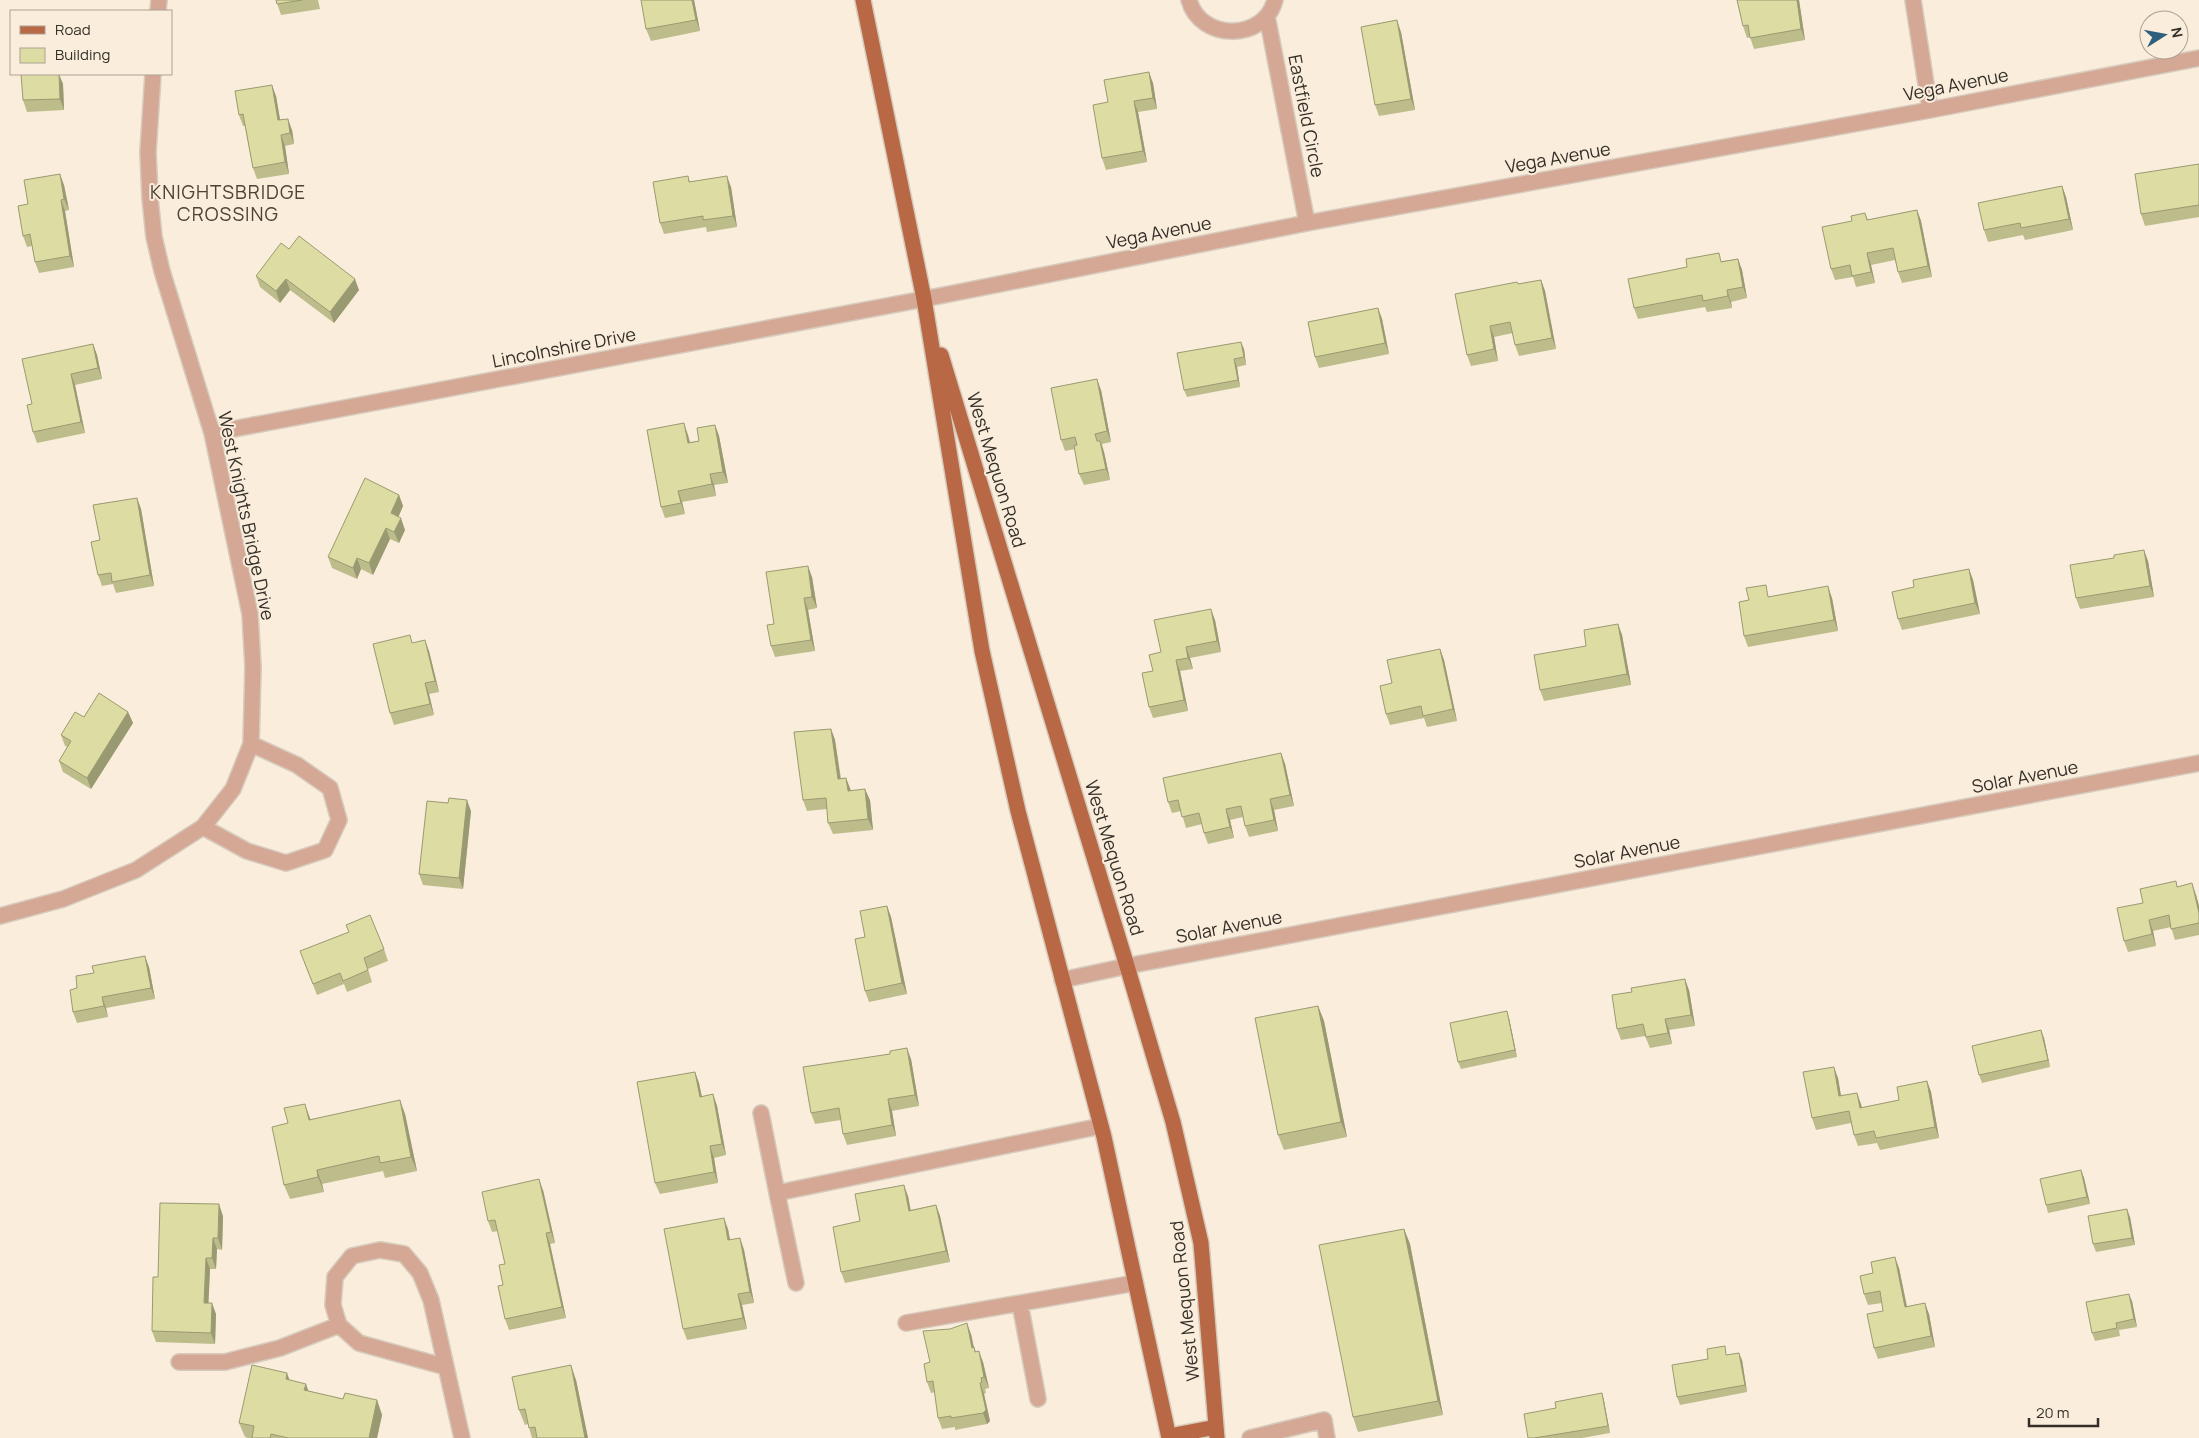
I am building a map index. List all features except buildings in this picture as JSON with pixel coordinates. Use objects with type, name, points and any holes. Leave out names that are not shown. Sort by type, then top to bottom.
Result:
[{"type":"main road","name":"West Mequon Road","points":[[863,0],[924,299],[982,651],[1018,811],[1101,1126],[1167,1437]]},
{"type":"main road","name":"West Mequon Road","points":[[924,299],[1128,966],[1173,1122],[1201,1243],[1217,1433]]},
{"type":"main road","points":[[1167,1437],[1217,1433]]},
{"type":"street","points":[[1189,0],[1197,16],[1210,26],[1225,32],[1241,31],[1255,26],[1267,16],[1276,0]]},
{"type":"street","points":[[1913,0],[1930,110]]},
{"type":"street","name":"Eastfield Circle","points":[[1267,16],[1307,223]]},
{"type":"street","name":"Vega Avenue","points":[[924,299],[1307,223],[1930,110],[2199,58]]},
{"type":"street","name":"West Knights Bridge Drive","points":[[0,916],[63,899],[136,870],[203,827],[233,789],[251,744],[253,667],[250,614],[212,434],[162,271],[154,237],[148,152],[153,75]]},
{"type":"street","name":"Lincolnshire Drive","points":[[212,434],[924,299]]},
{"type":"street","points":[[203,827],[247,851],[286,863],[325,850],[339,820],[330,788],[297,765],[251,744]]},
{"type":"street","name":"Solar Avenue","points":[[1062,980],[2199,763]]},
{"type":"street","points":[[760,1112],[796,1283]]},
{"type":"street","points":[[777,1193],[1101,1126]]},
{"type":"street","points":[[446,1367],[359,1343],[339,1325],[333,1305],[336,1277],[352,1256],[380,1250],[404,1254],[420,1273],[431,1300],[462,1438]]},
{"type":"street","points":[[906,1323],[1135,1283]]},
{"type":"street","points":[[1020,1304],[1038,1399]]},
{"type":"street","points":[[180,1362],[225,1362],[280,1348],[339,1325]]},
{"type":"street","points":[[1250,1438],[1324,1420],[1327,1438]]},
{"type":"district","name":"KNIGHTSBRIDGE CROSSING","points":[[228,203]]}]
